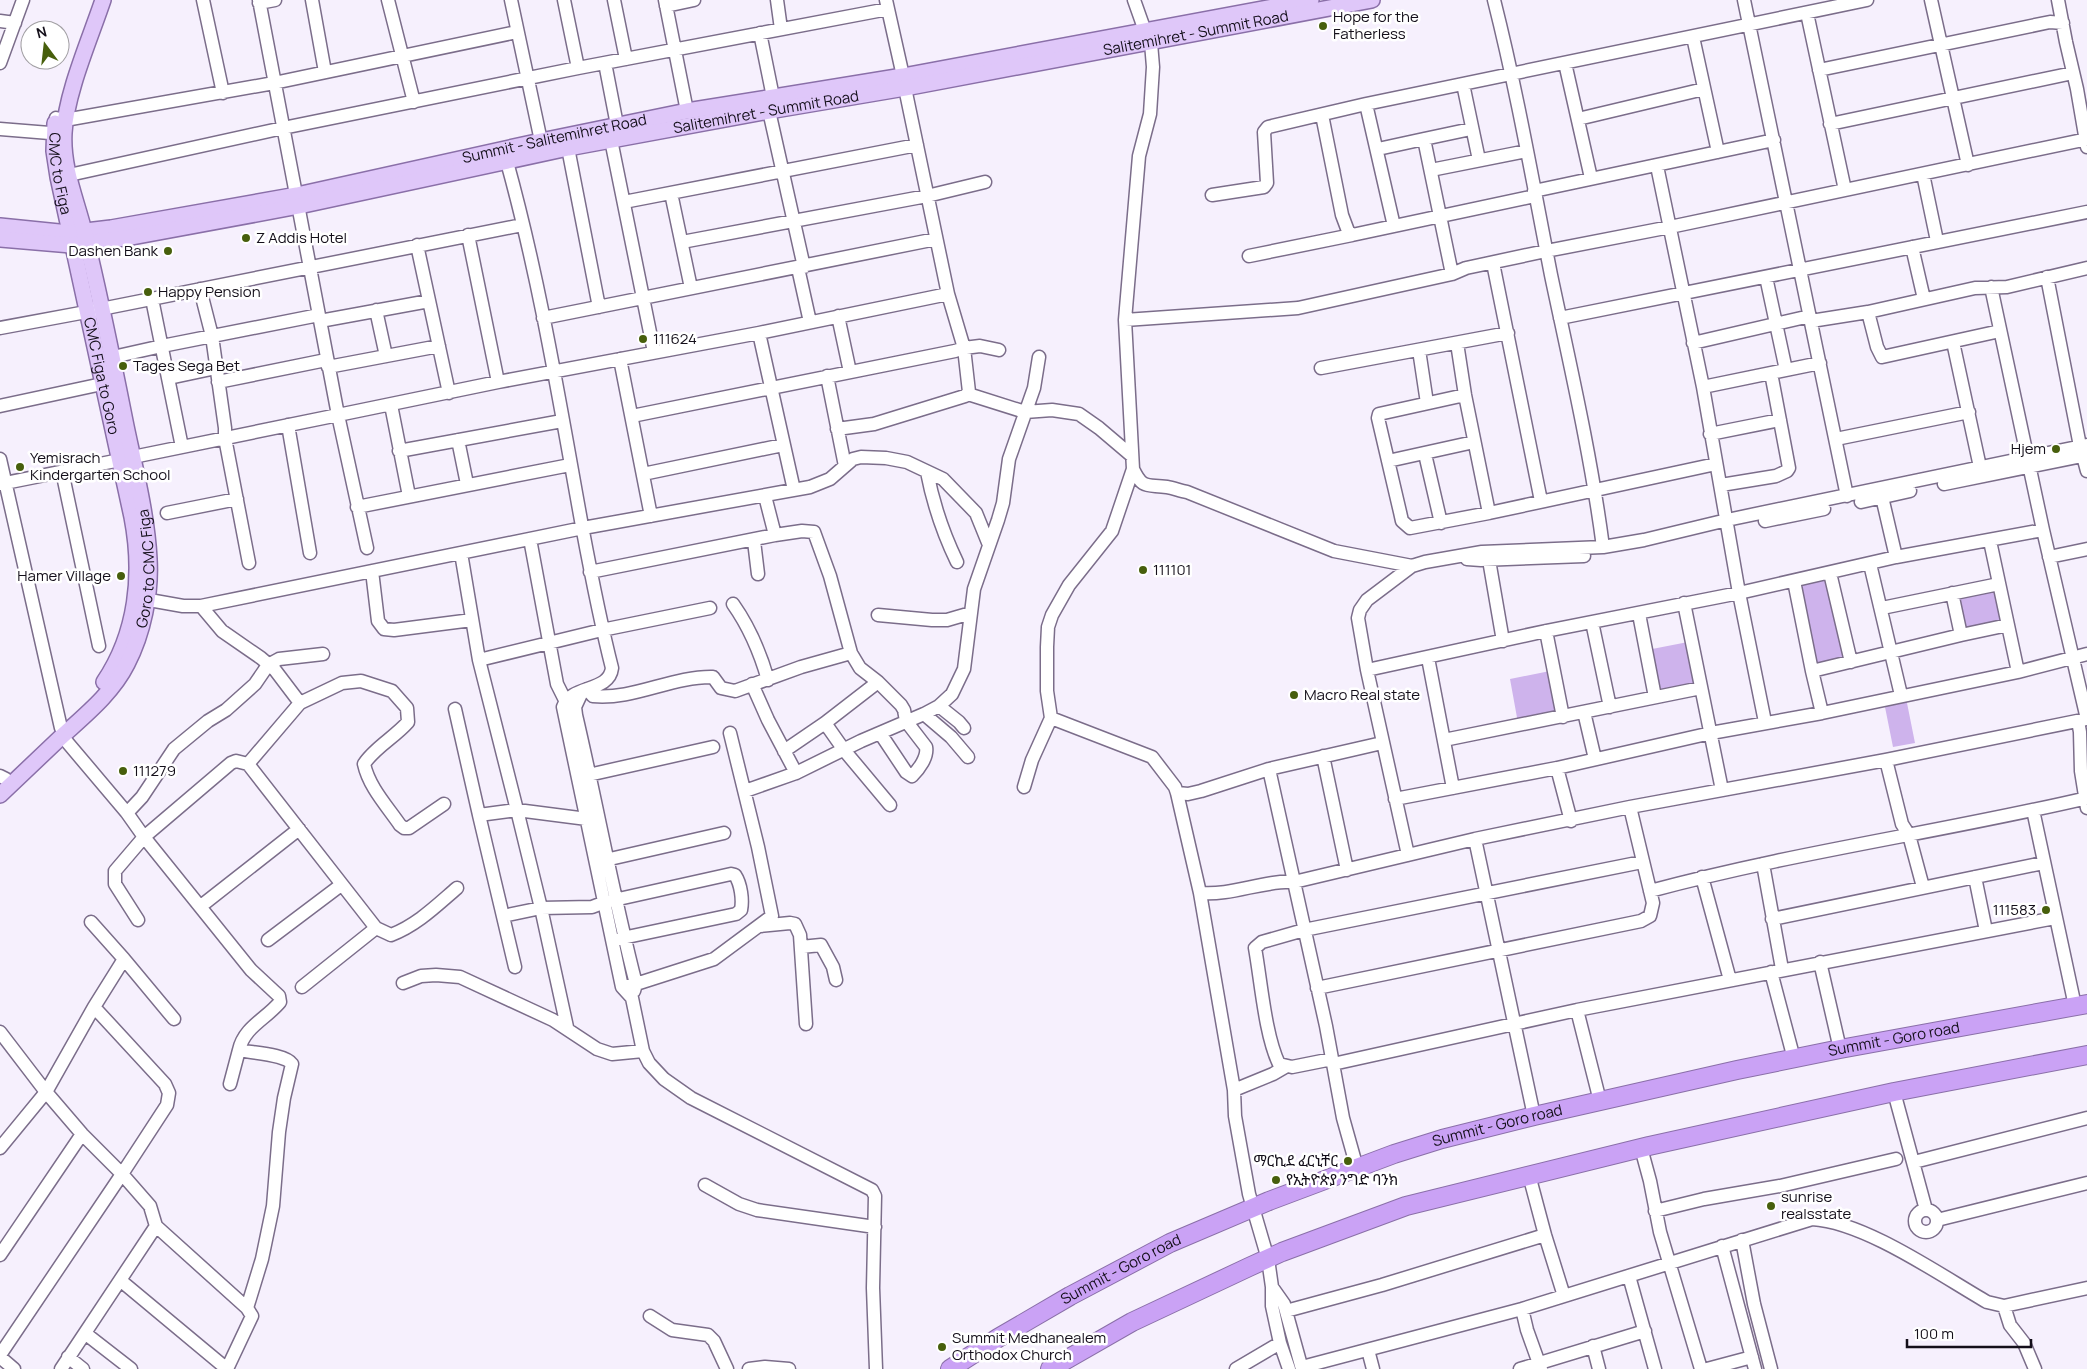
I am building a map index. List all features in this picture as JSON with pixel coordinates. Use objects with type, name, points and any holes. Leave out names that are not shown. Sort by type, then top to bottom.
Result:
[{"type":"highway","name":"Summit - Goro road","points":[[950,1369],[1027,1321],[1135,1260],[1170,1243],[1357,1168],[1442,1139],[1534,1116],[1840,1048],[2081,1005]]},
{"type":"highway","points":[[1050,1369],[1132,1322],[1268,1259],[1406,1206],[1640,1148],[1894,1092],[2087,1055]]},
{"type":"main road","name":"CMC to Figa","points":[[59,126],[61,95],[93,0]]},
{"type":"main road","points":[[63,176],[59,126],[103,0]]},
{"type":"main road","points":[[1151,36],[1309,0]]},
{"type":"main road","name":"Salitemihret - Summit Road","points":[[298,200],[508,162],[771,104],[904,82],[1151,36],[1372,0]]},
{"type":"main road","name":"Summit - Salitemihret Road","points":[[85,237],[298,200],[540,141],[687,111],[771,104]]},
{"type":"main road","name":"CMC to Figa","points":[[63,176],[64,208],[70,239]]},
{"type":"main road","name":"Goro to CMC Figa","points":[[63,176],[85,237],[94,310],[113,357],[121,435],[150,559],[142,598]]},
{"type":"main road","points":[[36,231],[50,225],[64,208]]},
{"type":"main road","points":[[0,226],[36,231],[70,239]]},
{"type":"main road","points":[[0,239],[70,239],[85,237]]},
{"type":"main road","name":"CMC Figa to Goro","points":[[70,239],[94,310],[102,384],[121,435]]},
{"type":"main road","points":[[0,795],[66,731],[108,676],[142,598]]},
{"type":"main road","points":[[2,780],[66,731]]},
{"type":"street","points":[[0,63],[23,0]]},
{"type":"street","points":[[203,0],[223,92]]},
{"type":"street","points":[[275,0],[259,2],[338,415],[367,548]]},
{"type":"street","points":[[312,0],[325,72]]},
{"type":"street","points":[[511,0],[540,141]]},
{"type":"street","points":[[564,0],[578,68]]},
{"type":"street","points":[[614,0],[626,59]]},
{"type":"street","points":[[687,111],[666,3],[694,0]]},
{"type":"street","points":[[777,0],[781,28]]},
{"type":"street","points":[[1134,0],[1151,36],[1154,67],[1150,114],[1139,156],[1125,320],[1132,463],[1138,481],[1146,486],[1168,487],[1187,492],[1334,551],[1412,566]]},
{"type":"street","points":[[1494,0],[1513,74],[1546,251],[1596,489],[1603,547]]},
{"type":"street","points":[[1744,0],[1847,496]]},
{"type":"street","points":[[1212,195],[1264,187],[1267,183],[1264,132],[1268,127],[1366,104],[1867,0]]},
{"type":"street","points":[[1931,0],[1968,165]]},
{"type":"street","points":[[1125,320],[1298,308],[1546,251],[2086,142],[2078,89],[2058,0]]},
{"type":"street","points":[[392,1],[402,56],[414,102]]},
{"type":"street","points":[[63,176],[283,128],[760,33],[887,5],[948,294],[964,348],[968,394]]},
{"type":"street","points":[[1807,13],[1845,190]]},
{"type":"street","points":[[0,21],[15,23]]},
{"type":"street","points":[[1820,70],[2050,22],[2063,23]]},
{"type":"street","points":[[0,129],[59,126],[517,32]]},
{"type":"street","points":[[760,33],[782,171],[794,222],[810,322]]},
{"type":"street","points":[[1693,37],[1718,152]]},
{"type":"street","points":[[1565,62],[1591,178]]},
{"type":"street","points":[[605,63],[617,125]]},
{"type":"street","points":[[1830,124],[2073,73]]},
{"type":"street","points":[[1463,84],[1479,160]]},
{"type":"street","points":[[1578,119],[1704,89]]},
{"type":"street","points":[[1366,104],[1378,149],[1394,226]]},
{"type":"street","points":[[1322,115],[1342,215],[1348,231],[1352,235]]},
{"type":"street","points":[[1378,149],[1471,129]]},
{"type":"street","points":[[1424,139],[1452,274]]},
{"type":"street","points":[[611,140],[654,352]]},
{"type":"street","points":[[1249,256],[1440,216],[1591,178],[1657,166],[1774,140]]},
{"type":"street","points":[[624,202],[917,145]]},
{"type":"street","points":[[568,148],[599,307]]},
{"type":"street","points":[[1431,170],[1528,150]]},
{"type":"street","points":[[508,162],[543,318],[590,572],[612,668],[611,675],[607,681],[584,690],[563,707],[584,776],[611,901],[618,939],[622,987],[632,998]]},
{"type":"street","points":[[1657,166],[1703,388],[1739,593],[1765,722]]},
{"type":"street","points":[[1923,174],[1938,241]]},
{"type":"street","points":[[682,242],[928,196],[986,182]]},
{"type":"street","points":[[671,193],[691,288]]},
{"type":"street","points":[[1560,318],[2087,212]]},
{"type":"street","points":[[3,326],[152,299],[522,225]]},
{"type":"street","points":[[468,235],[498,382]]},
{"type":"street","points":[[543,318],[936,239]]},
{"type":"street","points":[[417,245],[449,393]]},
{"type":"street","points":[[1912,247],[1924,299]]},
{"type":"street","points":[[1493,263],[1541,501]]},
{"type":"street","points":[[1693,343],[1776,324],[1868,312],[1976,288],[1991,287],[1999,289],[2087,268]]},
{"type":"street","points":[[1766,277],[1786,370]]},
{"type":"street","points":[[2047,277],[2087,471]]},
{"type":"street","points":[[1650,891],[1702,877],[1763,864],[2033,810],[2086,802],[2081,770],[2080,732],[2084,720],[1991,287]]},
{"type":"street","points":[[200,289],[212,336],[225,438],[249,563]]},
{"type":"street","points":[[3,484],[288,425],[391,406],[498,382],[759,333],[948,294]]},
{"type":"street","points":[[152,299],[182,447]]},
{"type":"street","points":[[113,357],[212,336],[429,301]]},
{"type":"street","points":[[376,310],[386,356]]},
{"type":"street","points":[[1868,312],[1876,347],[1882,357],[2000,331]]},
{"type":"street","points":[[838,316],[850,372]]},
{"type":"street","points":[[759,333],[794,490]]},
{"type":"street","points":[[1321,368],[1508,333]]},
{"type":"street","points":[[1953,342],[1980,467]]},
{"type":"street","points":[[1457,343],[1465,396],[1489,513]]},
{"type":"street","points":[[218,382],[438,346]]},
{"type":"street","points":[[632,416],[964,348],[980,346],[999,350]]},
{"type":"street","points":[[1419,350],[1427,403]]},
{"type":"street","points":[[744,791],[796,773],[924,714],[939,706],[952,694],[964,669],[974,589],[1003,503],[1012,450],[1034,388],[1040,357]]},
{"type":"street","points":[[620,359],[651,516]]},
{"type":"street","points":[[1703,388],[1820,363]]},
{"type":"street","points":[[169,378],[216,368]]},
{"type":"street","points":[[1721,485],[1776,476],[1788,471],[1771,373]]},
{"type":"street","points":[[827,376],[844,466]]},
{"type":"street","points":[[0,406],[102,384]]},
{"type":"street","points":[[838,429],[874,424],[968,394],[1025,412],[1052,410],[1079,414],[1099,428],[1132,463]]},
{"type":"street","points":[[1465,396],[1379,414],[1378,418],[1400,512],[1405,525],[1414,529],[1716,464]]},
{"type":"street","points":[[391,406],[409,496]]},
{"type":"street","points":[[1836,439],[1969,412]]},
{"type":"street","points":[[1710,434],[1780,420]]},
{"type":"street","points":[[399,451],[562,421]]},
{"type":"street","points":[[288,425],[310,552]]},
{"type":"street","points":[[458,440],[466,484]]},
{"type":"street","points":[[1388,461],[1474,442]]},
{"type":"street","points":[[643,474],[784,445]]},
{"type":"street","points":[[1408,856],[1366,670],[1358,618],[1360,610],[1367,600],[1412,566],[1424,562],[1482,552],[1603,547],[1882,498],[2084,450]]},
{"type":"street","points":[[1425,454],[1441,523]]},
{"type":"street","points":[[142,598],[184,606],[200,606],[583,528],[765,496],[810,487],[830,479],[853,459],[861,457],[886,458],[907,462],[943,479],[976,512],[989,545]]},
{"type":"street","points":[[0,459],[3,484],[66,731],[144,837],[251,970],[279,996],[280,1002],[275,1008],[244,1036],[230,1084]]},
{"type":"street","points":[[1024,787],[1032,760],[1051,718],[1048,691],[1048,627],[1052,615],[1069,585],[1112,531],[1132,463]]},
{"type":"street","points":[[1459,557],[1489,560],[1550,559],[1606,554],[1642,548],[1728,524],[1980,467],[2029,463]]},
{"type":"street","points":[[358,507],[466,484],[570,465]]},
{"type":"street","points":[[62,471],[99,646]]},
{"type":"street","points":[[927,472],[940,522],[946,540],[957,562]]},
{"type":"street","points":[[765,496],[775,536]]},
{"type":"street","points":[[1882,498],[1896,557]]},
{"type":"street","points":[[167,513],[237,499]]},
{"type":"street","points":[[590,572],[811,530],[814,532],[832,584],[851,652],[860,668],[878,682],[901,705],[906,721],[926,747],[927,751],[923,761],[912,776],[906,772],[880,733]]},
{"type":"street","points":[[1366,670],[1546,631],[1739,593],[1896,557],[2043,530]]},
{"type":"street","points":[[530,539],[548,644],[557,684],[570,703]]},
{"type":"street","points":[[754,541],[758,574]]},
{"type":"street","points":[[1990,541],[2018,672]]},
{"type":"street","points":[[2049,557],[2087,549]]},
{"type":"street","points":[[461,553],[479,660],[541,908],[567,1027]]},
{"type":"street","points":[[1489,560],[1503,641]]},
{"type":"street","points":[[1870,564],[1882,608],[1901,695]]},
{"type":"street","points":[[372,570],[378,621],[384,629],[394,630],[472,620]]},
{"type":"street","points":[[1830,573],[1851,662]]},
{"type":"street","points":[[1794,581],[1822,713]]},
{"type":"street","points":[[1882,608],[1999,584]]},
{"type":"street","points":[[1952,593],[1961,635]]},
{"type":"street","points":[[1684,603],[1722,790]]},
{"type":"street","points":[[733,604],[746,623],[762,658],[768,680]]},
{"type":"street","points":[[200,606],[222,631],[268,665],[300,704]]},
{"type":"street","points":[[479,660],[602,630],[710,608]]},
{"type":"street","points":[[878,615],[947,620],[971,613]]},
{"type":"street","points":[[1639,614],[1655,697]]},
{"type":"street","points":[[1592,622],[1610,707]]},
{"type":"street","points":[[1812,671],[1961,635],[2008,626]]},
{"type":"street","points":[[1546,631],[1563,717]]},
{"type":"street","points":[[584,690],[593,696],[615,696],[698,676],[713,677],[721,688],[735,691],[800,667],[851,652]]},
{"type":"street","points":[[127,813],[142,797],[174,748],[226,710],[255,684],[268,665],[279,659],[323,654]]},
{"type":"street","points":[[1395,799],[1557,768],[1711,733],[1822,713],[2018,672],[2087,654]]},
{"type":"street","points":[[1428,658],[1453,788]]},
{"type":"street","points":[[248,764],[300,704],[342,683],[361,681],[392,691],[407,708],[408,722],[396,735],[370,755],[364,764],[374,788],[404,828],[409,828],[444,804]]},
{"type":"street","points":[[784,751],[826,723],[878,682]]},
{"type":"street","points":[[752,684],[796,773]]},
{"type":"street","points":[[1444,740],[1701,688]]},
{"type":"street","points":[[939,706],[964,728]]},
{"type":"street","points":[[455,709],[516,968]]},
{"type":"street","points":[[1584,712],[1595,759]]},
{"type":"street","points":[[924,714],[951,737],[968,758]]},
{"type":"street","points":[[1051,718],[1152,757],[1176,787],[1200,893],[1234,1090],[1235,1116],[1241,1153],[1249,1194],[1268,1259],[1272,1287],[1272,1306],[1280,1343],[1298,1368]]},
{"type":"street","points":[[1200,893],[1225,892],[1278,882],[1294,882],[1475,839],[1571,821],[1630,807],[1886,760],[2084,720]]},
{"type":"street","points":[[826,723],[844,750],[890,805]]},
{"type":"street","points":[[622,987],[714,959],[772,916],[730,733]]},
{"type":"street","points":[[1177,793],[1201,792],[1269,769],[1382,743]]},
{"type":"street","points":[[584,776],[712,747]]},
{"type":"street","points":[[1323,756],[1347,870]]},
{"type":"street","points":[[1886,760],[1902,824],[1910,835],[1923,887]]},
{"type":"street","points":[[138,920],[115,884],[115,871],[144,837],[236,761],[248,764],[376,928],[391,935],[403,931],[413,925],[457,888]]},
{"type":"street","points":[[1557,768],[1571,821]]},
{"type":"street","points":[[1269,769],[1317,988],[1343,1118],[1357,1168]]},
{"type":"street","points":[[584,776],[587,820],[602,861]]},
{"type":"street","points":[[1317,988],[1641,921],[1650,916],[1653,903],[1630,807]]},
{"type":"street","points":[[479,815],[517,810],[587,820]]},
{"type":"street","points":[[2033,810],[2055,918],[2081,1005]]},
{"type":"street","points":[[201,906],[299,829]]},
{"type":"street","points":[[602,861],[724,833]]},
{"type":"street","points":[[1475,839],[1500,949],[1534,1116]]},
{"type":"street","points":[[1285,1067],[1279,1064],[1275,1056],[1255,948],[1262,942],[1304,930],[1642,862]]},
{"type":"street","points":[[1763,864],[1772,919],[1777,971],[1794,1059]]},
{"type":"street","points":[[1772,919],[2043,864]]},
{"type":"street","points":[[503,916],[541,908],[592,907],[732,874],[738,879],[742,905],[741,910],[736,914],[618,939]]},
{"type":"street","points":[[1702,877],[1730,980]]},
{"type":"street","points":[[1975,877],[1986,931]]},
{"type":"street","points":[[268,940],[341,885]]},
{"type":"street","points":[[1234,1090],[1285,1067],[1332,1062],[1577,1010],[2055,918]]},
{"type":"street","points":[[91,922],[174,1019]]},
{"type":"street","points":[[760,926],[795,924],[800,936],[806,1024]]},
{"type":"street","points":[[302,987],[376,928]]},
{"type":"street","points":[[618,939],[636,984],[632,998],[643,1051],[649,1063],[664,1079],[687,1095],[872,1190],[875,1196],[873,1288],[876,1369]]},
{"type":"street","points":[[801,947],[821,945],[836,980]]},
{"type":"street","points":[[0,1148],[46,1092],[94,1007],[124,959]]},
{"type":"street","points":[[1820,962],[1840,1048]]},
{"type":"street","points":[[403,983],[421,976],[460,977],[499,993],[567,1027],[597,1049],[612,1054],[643,1051]]},
{"type":"street","points":[[14,1369],[0,1356],[167,1104],[169,1093],[164,1084],[94,1007]]},
{"type":"street","points":[[1577,1010],[1600,1101]]},
{"type":"street","points":[[0,1032],[46,1092],[82,1134],[122,1174],[150,1206],[156,1226],[247,1308],[252,1316],[251,1320],[227,1369],[120,1280]]},
{"type":"street","points":[[239,1050],[290,1060],[292,1064],[279,1132],[273,1206],[262,1259],[247,1308]]},
{"type":"street","points":[[1894,1092],[1926,1210]]},
{"type":"street","points":[[1914,1162],[2087,1118]]},
{"type":"street","points":[[0,1255],[82,1134]]},
{"type":"street","points":[[1640,1148],[1650,1181],[1660,1232],[1701,1369]]},
{"type":"street","points":[[1655,1211],[1704,1199],[1780,1186],[1896,1160]]},
{"type":"street","points":[[1529,1175],[1564,1296]]},
{"type":"street","points":[[1937,1220],[2087,1183]]},
{"type":"street","points":[[705,1185],[739,1204],[757,1210],[874,1227]]},
{"type":"street","points":[[1926,1210],[1931,1212],[1937,1220],[1936,1226],[1932,1230],[1920,1231],[1915,1221],[1920,1212],[1926,1210]]},
{"type":"street","points":[[1298,1368],[1328,1358],[1368,1350],[1522,1309],[1812,1219],[1828,1220],[1853,1228],[1890,1246],[1987,1302],[2004,1306],[2087,1288]]},
{"type":"street","points":[[61,1369],[156,1226]]},
{"type":"street","points":[[1286,1311],[1382,1285],[1545,1235]]},
{"type":"street","points":[[1742,1240],[1754,1304],[1771,1369]]},
{"type":"street","points":[[1707,1369],[1753,1363],[1722,1246]]},
{"type":"street","points":[[1630,1276],[1655,1369]]},
{"type":"street","points":[[1272,1287],[1284,1304],[1298,1368]]},
{"type":"street","points":[[2004,1306],[2010,1325],[2024,1343],[2035,1369]]},
{"type":"street","points":[[1522,1309],[1527,1330],[1540,1366]]},
{"type":"street","points":[[650,1316],[672,1330],[708,1335],[714,1341],[727,1369]]},
{"type":"street","points":[[1520,1369],[1540,1366],[1593,1346],[1645,1331]]},
{"type":"street","points":[[86,1334],[131,1369]]},
{"type":"street","points":[[1236,1369],[1280,1343]]},
{"type":"street","points":[[1593,1346],[1599,1369]]},
{"type":"street","points":[[1368,1350],[1373,1369]]},
{"type":"street","points":[[68,1358],[83,1369]]},
{"type":"street","points":[[749,1369],[766,1367],[789,1369]]},
{"type":"shaded area","points":[[1829,577],[1846,658],[1813,666],[1797,585]]},
{"type":"shaded area","points":[[1997,585],[2005,621],[1962,630],[1955,594]]},
{"type":"shaded area","points":[[1688,642],[1696,686],[1656,694],[1647,650]]},
{"type":"shaded area","points":[[1550,671],[1559,715],[1518,723],[1510,679]]},
{"type":"shaded area","points":[[1906,698],[1915,743],[1893,747],[1884,702]]},
{"type":"place","name":"Hope for the Fatherless","points":[[1323,26]]},
{"type":"place","name":"Z Addis Hotel","points":[[246,238]]},
{"type":"place","name":"Dashen Bank","points":[[168,251]]},
{"type":"place","name":"Happy Pension","points":[[148,292]]},
{"type":"place","name":"111624","points":[[643,339]]},
{"type":"place","name":"Tages Sega Bet","points":[[123,366]]},
{"type":"place","name":"Hjem","points":[[2056,449]]},
{"type":"place","name":"Yemisrach Kindergarten School","points":[[20,467]]},
{"type":"place","name":"111101","points":[[1143,570]]},
{"type":"place","name":"Hamer Village","points":[[121,576]]},
{"type":"place","name":"Macro Real state","points":[[1294,695]]},
{"type":"place","name":"111279","points":[[123,771]]},
{"type":"place","name":"111583","points":[[2046,910]]},
{"type":"place","name":"ማርኪደ ፈርኒቸር","points":[[1348,1161]]},
{"type":"place","name":"የኢትዮጵያ ንግድ ባንክ","points":[[1276,1180]]},
{"type":"place","name":"sunrise realsstate","points":[[1771,1206]]},
{"type":"place","name":"Summit Medhanealem Orthodox Church","points":[[942,1347]]}]
